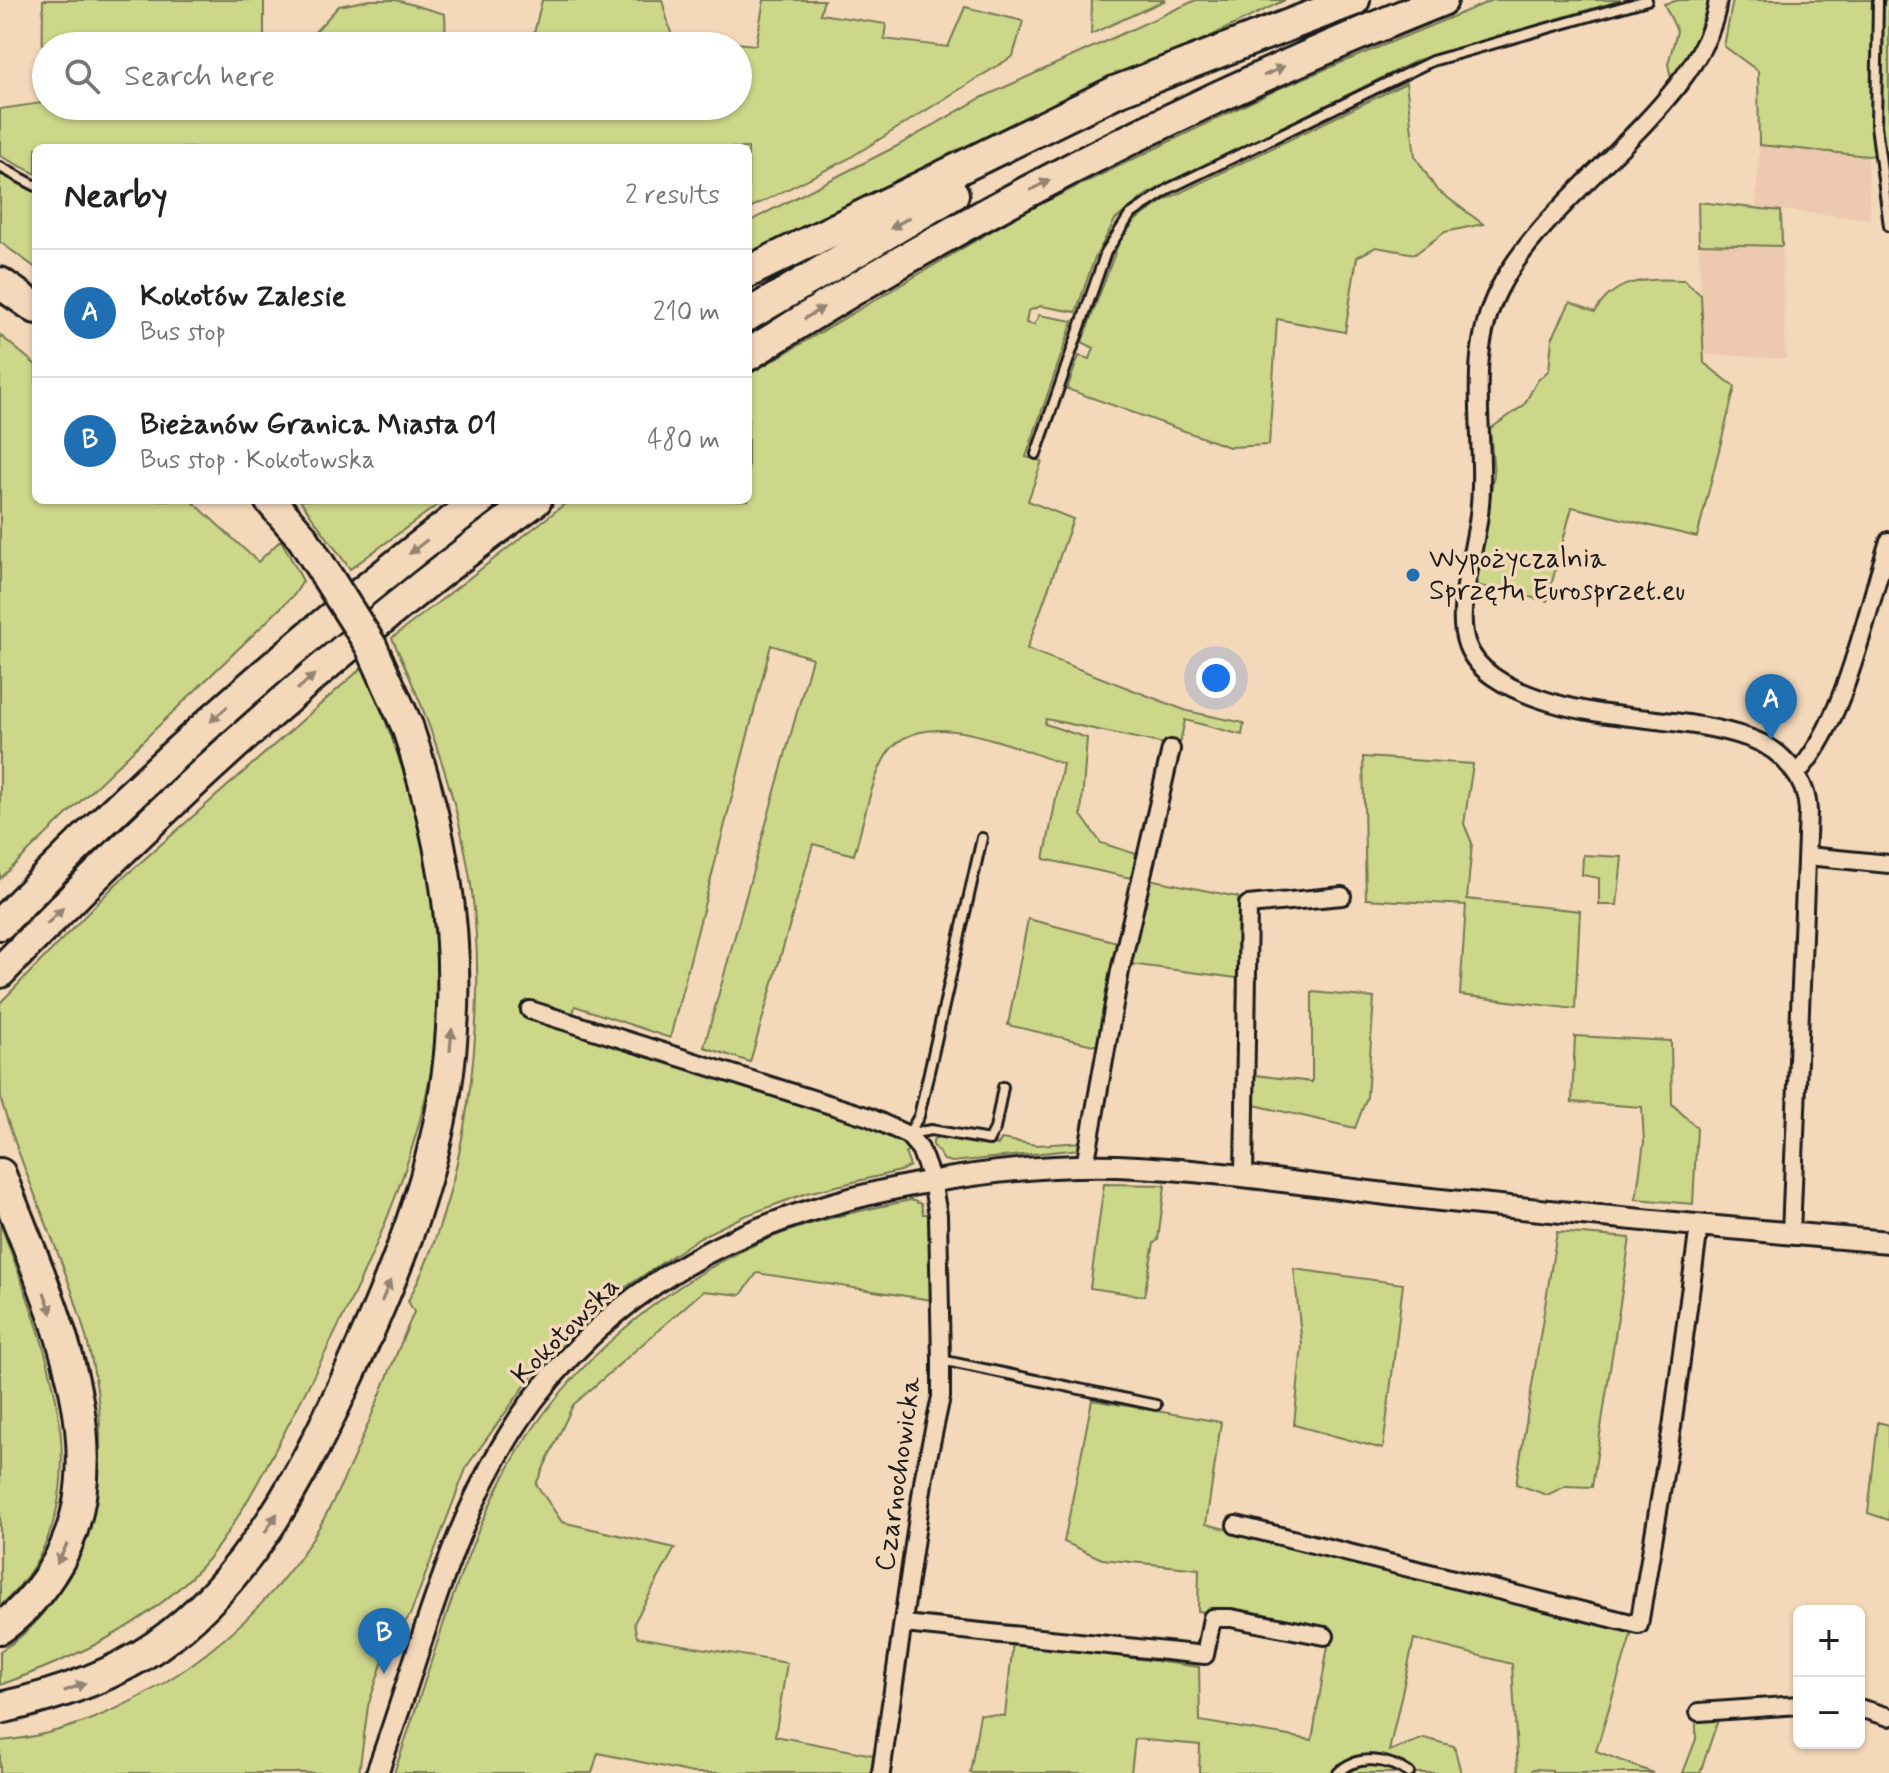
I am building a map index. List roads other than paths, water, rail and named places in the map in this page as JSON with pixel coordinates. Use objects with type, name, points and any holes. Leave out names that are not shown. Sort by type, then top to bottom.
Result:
[{"type":"highway","points":[[752,270],[1117,91],[1354,0]]},
{"type":"highway","points":[[752,353],[941,238],[1138,134],[1281,67],[1442,0]]},
{"type":"highway","points":[[752,313],[1003,166],[1269,35]]},
{"type":"highway","points":[[0,283],[32,305]]},
{"type":"highway","points":[[0,1708],[55,1694],[122,1666],[156,1646],[228,1580],[260,1540],[307,1462],[386,1294],[430,1167],[447,1084],[453,1001],[448,888],[427,785],[407,726],[371,646],[302,537],[273,504]]},
{"type":"highway","points":[[0,924],[128,796],[261,676],[475,504]]},
{"type":"highway","points":[[0,972],[118,852],[296,690],[386,615],[531,504]]},
{"type":"highway","points":[[0,1174],[64,1348],[80,1415],[83,1447],[81,1486],[71,1537],[41,1588],[0,1628]]},
{"type":"street","points":[[1718,0],[1708,43],[1688,74],[1535,234],[1510,268],[1489,311],[1479,357],[1481,493],[1461,624],[1467,647],[1487,670],[1515,690],[1576,710],[1703,728],[1751,739],[1777,754],[1796,774],[1807,799],[1807,856],[1791,1234]]},
{"type":"street","points":[[1796,774],[1816,754],[1835,711],[1889,541]]},
{"type":"street","points":[[1085,1166],[1120,971],[1171,749]]},
{"type":"street","points":[[1807,856],[1889,864]]},
{"type":"street","points":[[1244,1176],[1248,905],[1342,896]]},
{"type":"street","points":[[530,1010],[869,1117],[908,1135]]},
{"type":"street","name":"Czarnochowicka","points":[[881,1773],[924,1476],[941,1397],[938,1215],[925,1182],[920,1149],[908,1135]]},
{"type":"street","name":"Kokotowska","points":[[377,1773],[466,1520],[510,1435],[534,1400],[571,1357],[661,1279],[727,1240],[804,1210],[925,1182],[1040,1167],[1085,1166],[1244,1176],[1699,1226],[1889,1242]]},
{"type":"street","points":[[1236,1525],[1639,1625],[1672,1427],[1699,1226]]},
{"type":"street","points":[[904,1624],[1205,1655],[1212,1618],[1231,1618],[1325,1636]]},
{"type":"street","points":[[1699,1712],[1793,1705]]},
{"type":"street","points":[[1865,1710],[1889,1717]]},
{"type":"lane","points":[[1036,454],[1106,252],[1130,215],[1170,188],[1432,61],[1647,0]]},
{"type":"lane","points":[[1878,0],[1876,125],[1889,226]]},
{"type":"lane","points":[[0,167],[32,184]]},
{"type":"lane","points":[[908,1135],[919,1116],[982,838]]},
{"type":"lane","points":[[908,1135],[931,1130],[989,1140],[995,1129],[1003,1087]]},
{"type":"lane","points":[[941,1360],[1156,1405]]},
{"type":"lane","points":[[1338,1773],[1343,1768],[1377,1759],[1409,1773]]},
{"type":"place","name":"Wypożyczalnia Sprzętu Eurosprzet.eu","points":[[1413,575]]},
{"type":"place","name":"Kokotów Zalesie","points":[[1771,740]]},
{"type":"place","name":"Bieżanów Granica Miasta 01","points":[[384,1674]]}]
